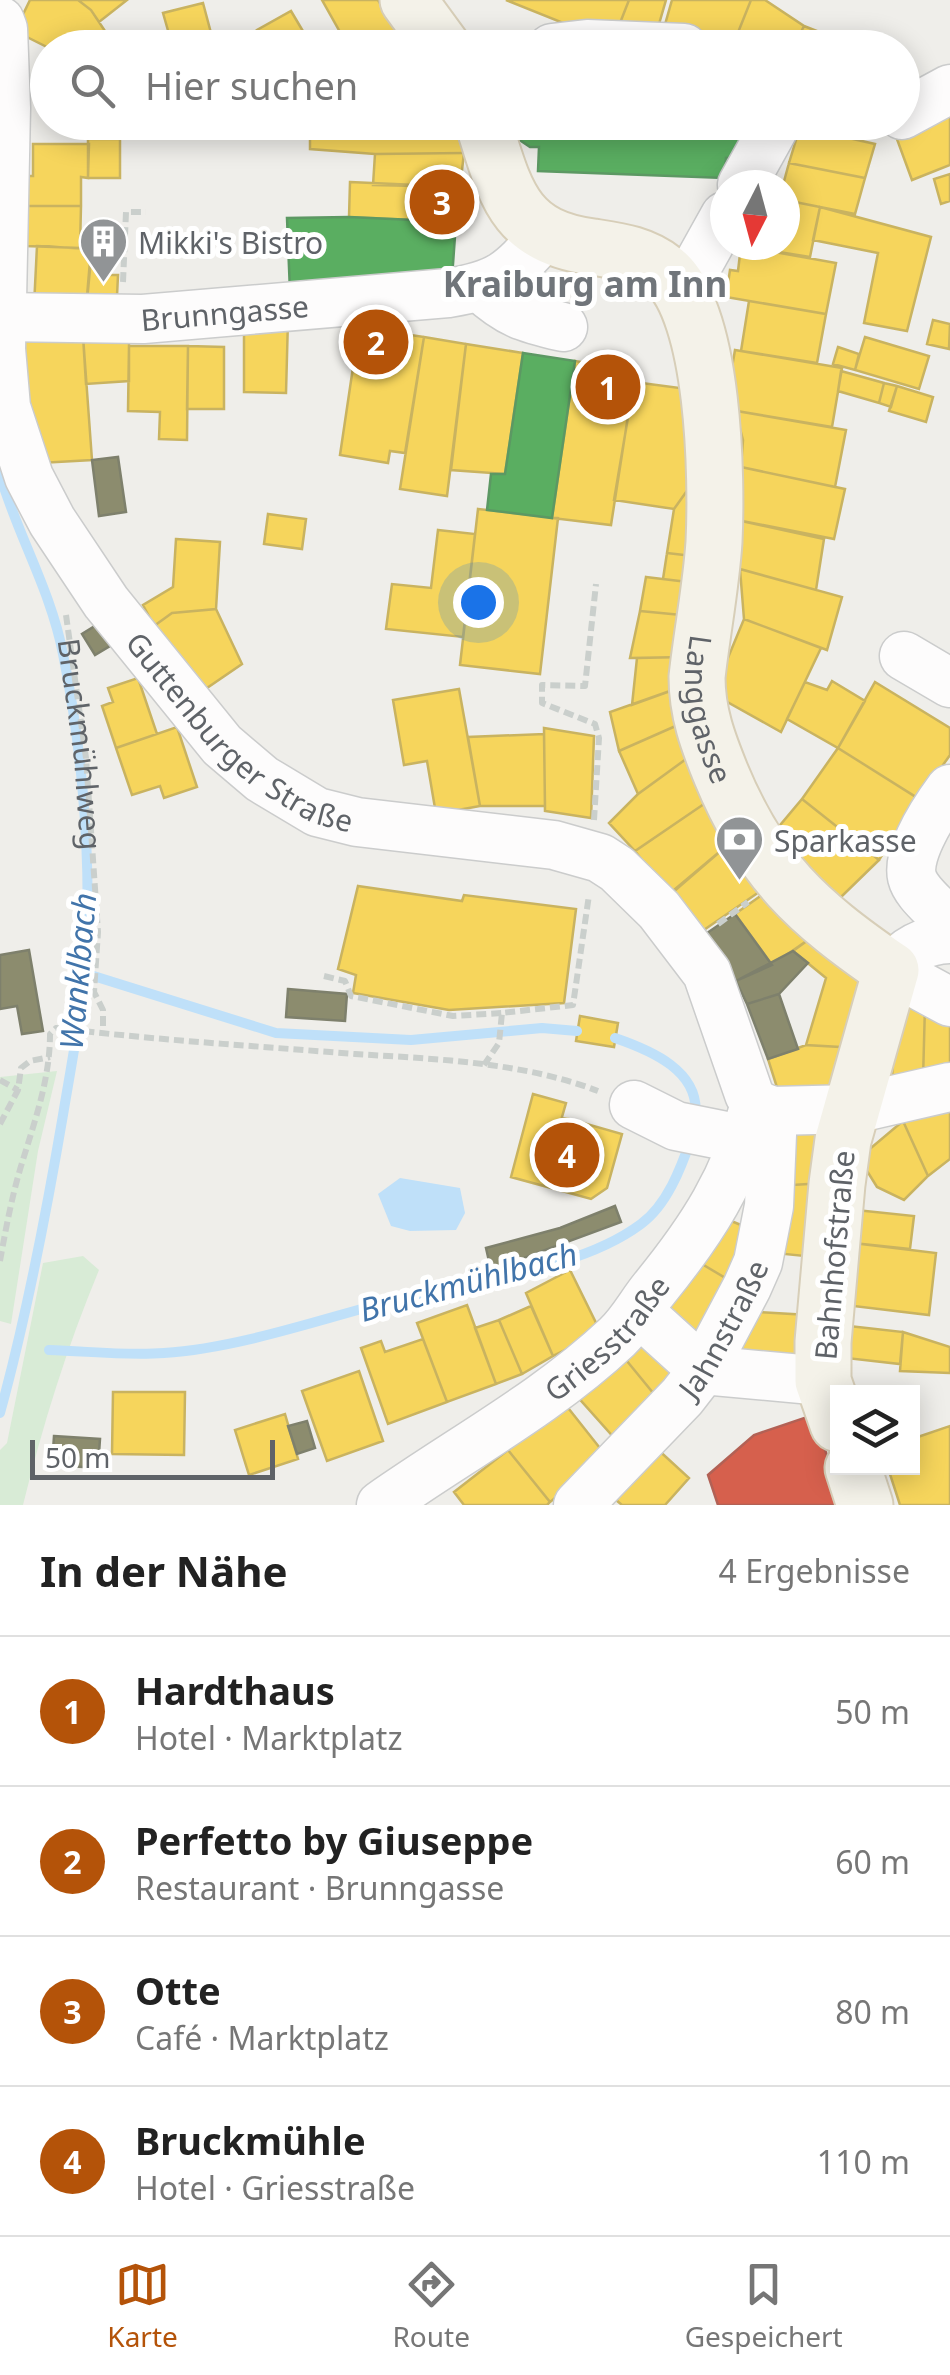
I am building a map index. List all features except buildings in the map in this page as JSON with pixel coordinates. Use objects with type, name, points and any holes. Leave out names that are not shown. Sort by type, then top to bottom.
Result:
[{"type":"main road","points":[[409,1],[431,30]]},
{"type":"main road","points":[[488,140],[499,178],[510,200],[531,226],[567,243],[625,251],[667,272],[682,293]]},
{"type":"main road","name":"Langgasse","points":[[682,293],[708,378],[715,512],[697,678],[706,738],[752,842],[836,932],[932,928]]},
{"type":"main road","name":"Bahnhofstraße","points":[[830,1403],[823,1342],[843,1140],[932,928]]},
{"type":"main road","points":[[855,1475],[866,1505]]},
{"type":"street","name":"Guttenburger Straße","points":[[0,21],[6,108],[2,377],[15,439],[52,521],[92,580],[222,745],[293,799],[340,819],[554,844],[598,837],[617,869],[659,910],[707,974],[714,1120]]},
{"type":"street","points":[[920,105],[950,89]]},
{"type":"street","points":[[750,170],[767,140]]},
{"type":"street","name":"Brunngasse","points":[[1,317],[122,319],[480,288],[509,274],[545,234]]},
{"type":"street","points":[[682,293],[710,243]]},
{"type":"street","points":[[480,288],[521,318],[563,327]]},
{"type":"street","points":[[904,656],[950,683]]},
{"type":"street","points":[[950,789],[929,819],[912,860],[912,876],[932,928],[950,1002]]},
{"type":"street","points":[[714,1120],[854,1109],[950,1087]]},
{"type":"street","name":"Griesstraße","points":[[381,1505],[559,1385],[618,1336],[698,1234],[727,1186],[714,1120]]},
{"type":"street","name":"Jahnstraße","points":[[578,1505],[703,1370],[758,1262],[769,1206],[714,1120]]},
{"type":"street","points":[[638,1312],[703,1370],[830,1403]]},
{"type":"path","points":[[122,319],[126,212],[146,212]]},
{"type":"path","name":"Bruckmühlweg","points":[[92,580],[66,607],[66,630],[76,668],[86,758],[98,932],[94,992],[103,1010],[102,1034]]},
{"type":"path","points":[[324,976],[345,981],[351,996],[453,1016],[573,1005],[598,837],[599,738],[595,724],[542,703],[542,684],[585,686],[596,584]]},
{"type":"path","points":[[716,925],[763,892]]},
{"type":"path","points":[[484,1066],[498,1043],[502,1013]]},
{"type":"path","points":[[0,1262],[50,1057],[50,1034],[60,1028],[484,1066],[568,1080]]},
{"type":"path","points":[[0,1124],[18,1090],[21,1068],[30,1061],[50,1057]]},
{"type":"path","points":[[0,1080],[18,1090]]},
{"type":"green space","points":[[57,1071],[38,1151],[11,1324],[0,1321],[0,1077]]},
{"type":"green space","points":[[83,1256],[99,1270],[56,1386],[23,1505],[0,1505],[0,1450],[7,1443],[43,1263]]},
{"type":"water","points":[[400,1178],[460,1188],[465,1213],[456,1230],[410,1231],[391,1226],[378,1194]]},
{"type":"waterway","name":"Wanklbach","points":[[0,475],[51,608],[63,654],[83,793],[88,900],[84,980],[71,1070],[35,1265],[0,1413]]},
{"type":"waterway","name":"Bruckmühlbach","points":[[84,973],[276,1033],[411,1040],[542,1028],[577,1031]]},
{"type":"waterway","name":"Bruckmühlbach","points":[[615,1038],[658,1056],[682,1075],[695,1102],[695,1118]]},
{"type":"waterway","name":"Bruckmühlbach","points":[[49,1350],[150,1354],[223,1345],[588,1253],[616,1240],[650,1216],[672,1185],[691,1139]]},
{"type":"place","name":"Otte","points":[[442,202]]},
{"type":"place","name":"Mikki's Bistro","points":[[103,284]]},
{"type":"place","name":"Perfetto by Giuseppe","points":[[376,342]]},
{"type":"place","name":"Hardthaus","points":[[608,387]]},
{"type":"place","name":"Sparkasse","points":[[739,882]]},
{"type":"place","name":"Bruckmühle","points":[[567,1155]]},
{"type":"district","name":"Kraiburg am Inn","points":[[585,283]]}]
